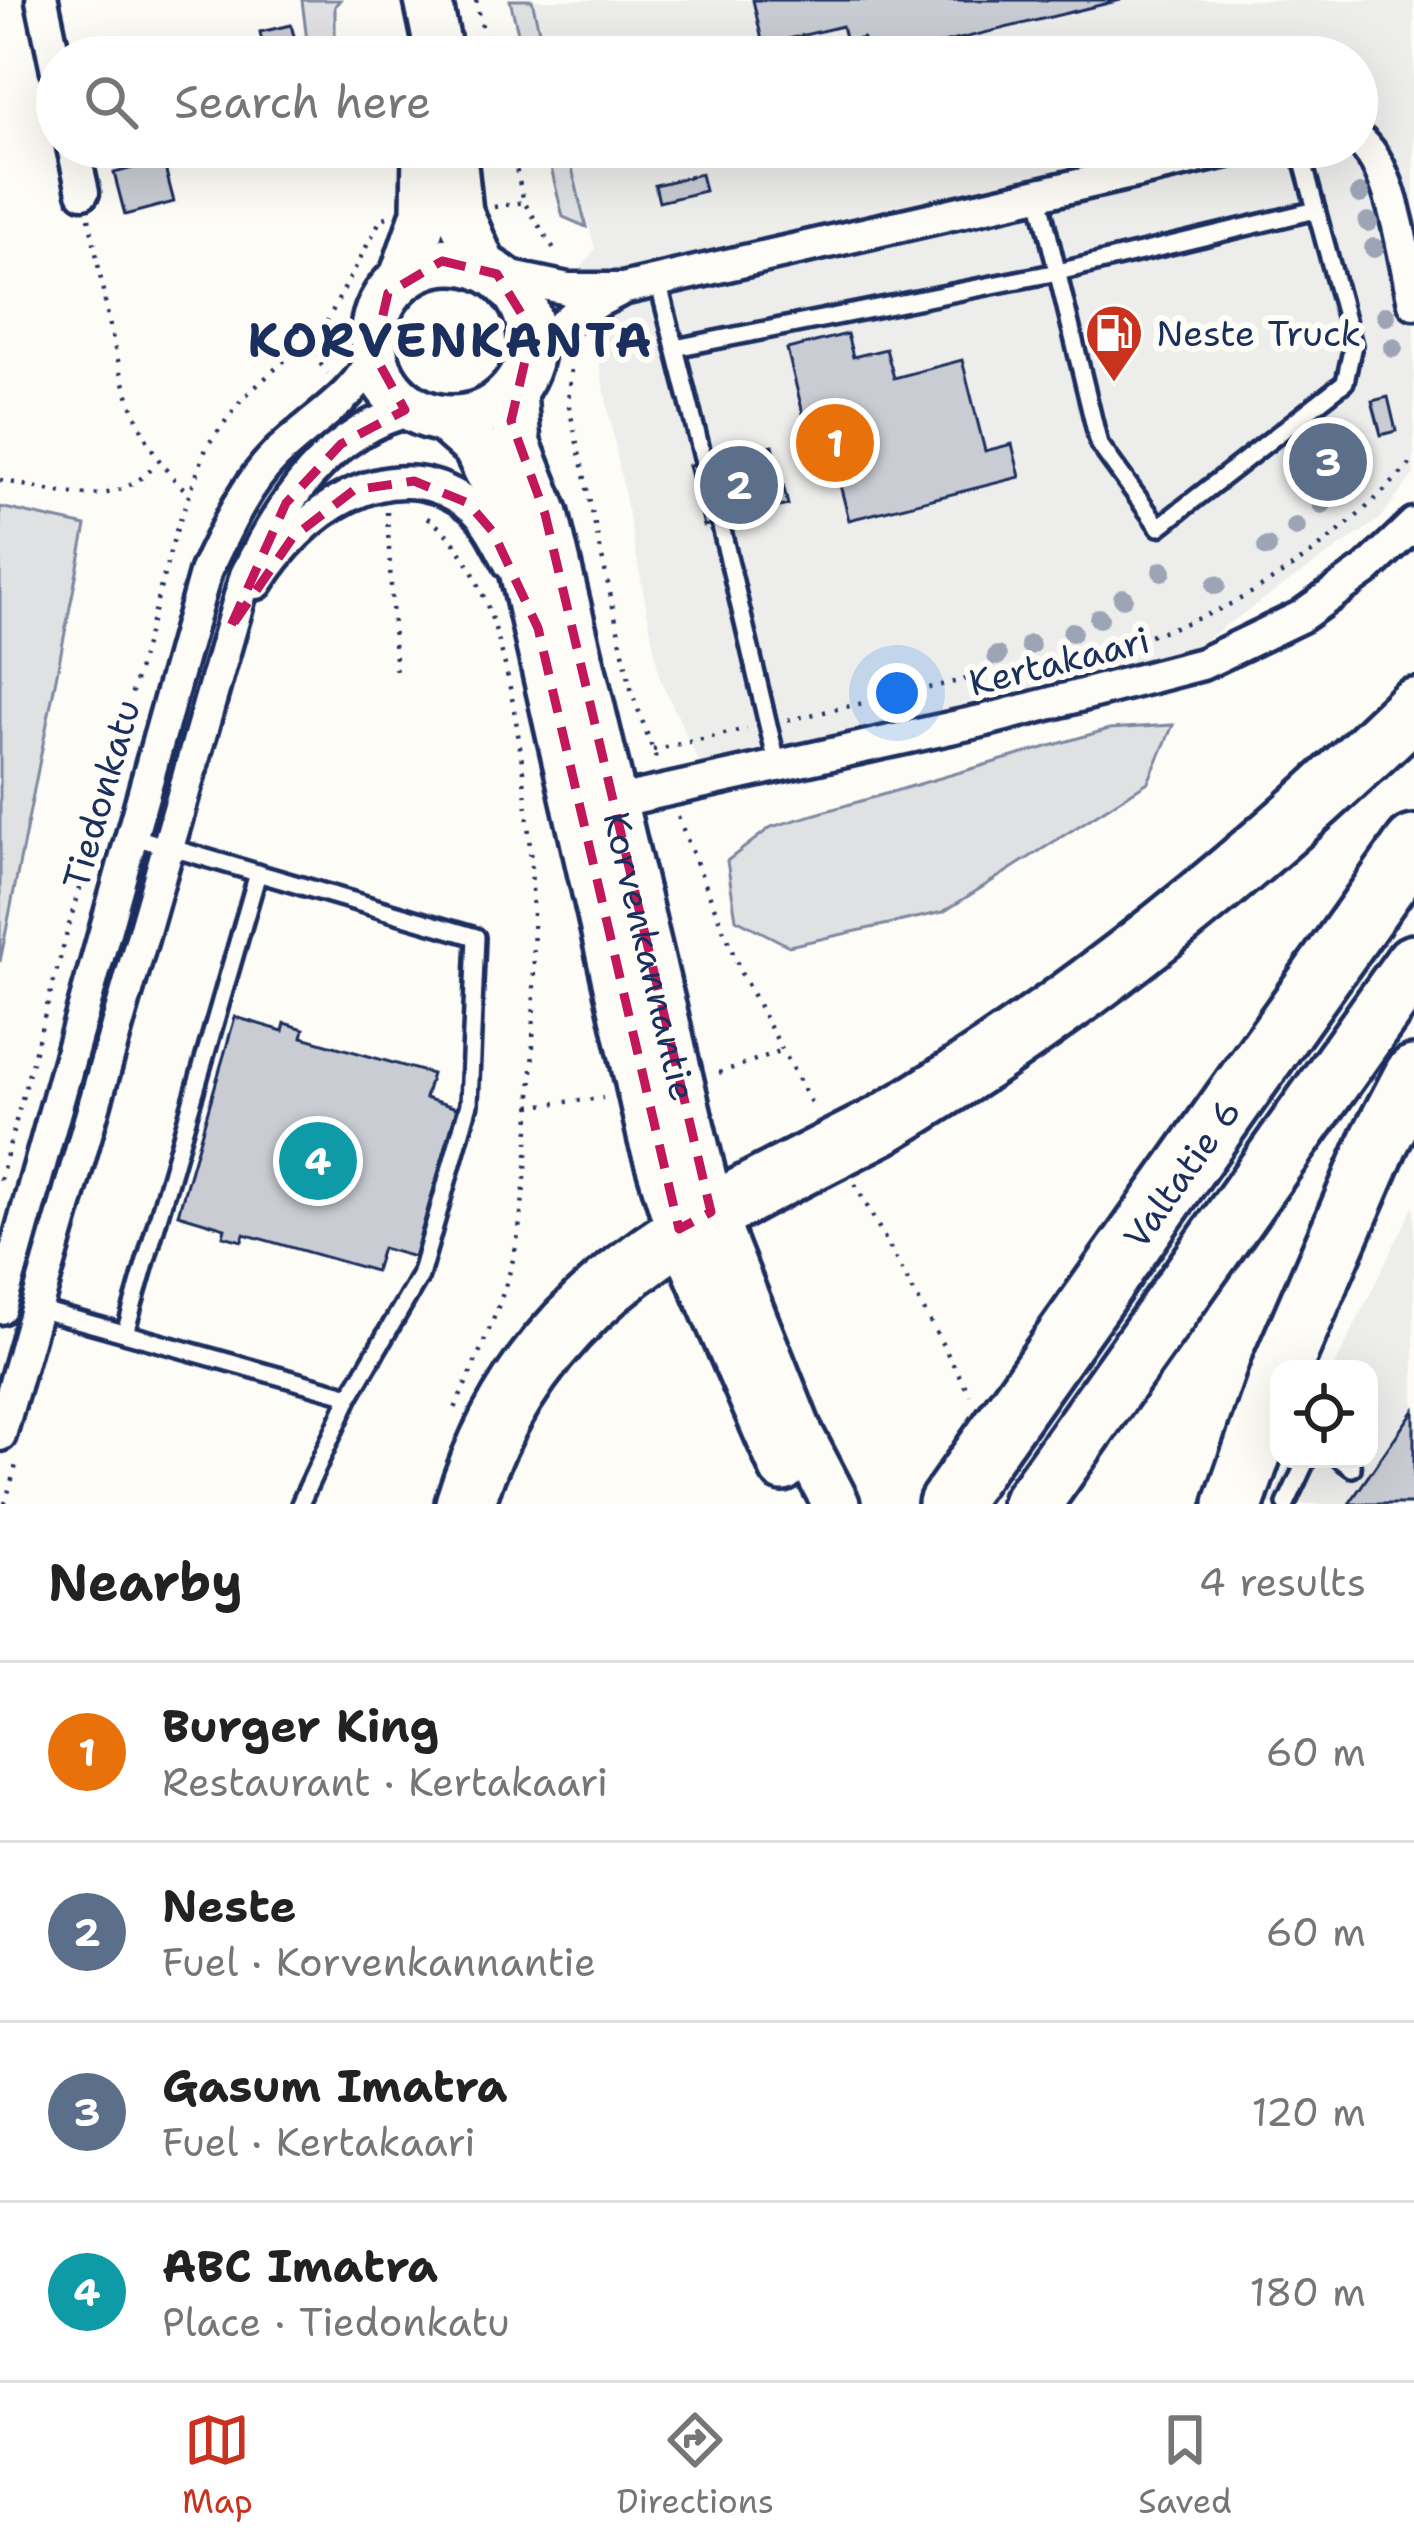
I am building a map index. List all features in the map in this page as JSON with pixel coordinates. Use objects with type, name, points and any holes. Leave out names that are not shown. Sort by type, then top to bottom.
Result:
[{"type":"highway","points":[[465,1504],[502,1407],[546,1346],[587,1304],[695,1221],[881,1125],[994,1057],[1168,925],[1414,708]]},
{"type":"highway","name":"Valtatie 6","points":[[948,1504],[1414,845]]},
{"type":"highway","name":"Valtatie 6","points":[[1031,1504],[1414,964]]},
{"type":"highway","points":[[1285,1360],[1371,1160],[1414,1076]]},
{"type":"highway","points":[[1234,1504],[1270,1401]]},
{"type":"main road","points":[[424,0],[425,36]]},
{"type":"main road","points":[[424,0],[434,36]]},
{"type":"main road","points":[[426,168],[425,213],[403,278],[378,312],[374,354],[381,377],[429,415],[470,418],[522,373],[526,309],[490,271],[459,212],[454,168]]},
{"type":"main road","points":[[403,278],[442,261],[490,271]]},
{"type":"main road","name":"Korvenkannantie","points":[[522,373],[511,421],[544,514],[614,802],[695,1221]]},
{"type":"main road","name":"Korvenkannantie","points":[[429,415],[461,430],[495,477],[512,522],[652,1140],[695,1221],[811,1489]]},
{"type":"street","points":[[42,0],[50,36]]},
{"type":"street","points":[[1378,162],[1414,303]]},
{"type":"street","points":[[78,168],[83,192]]},
{"type":"street","points":[[490,271],[568,289],[622,289],[1148,168]]},
{"type":"street","points":[[522,373],[574,314],[622,289]]},
{"type":"street","name":"Tiedonkatu","points":[[0,1304],[206,570],[232,516],[272,459],[366,374],[374,354]]},
{"type":"street","points":[[0,1435],[245,575],[296,491],[341,444],[367,425],[429,415]]},
{"type":"street","points":[[229,630],[264,572],[323,510],[354,490],[414,481],[468,503],[493,532],[538,628]]},
{"type":"street","name":"Kertakaari","points":[[614,802],[1202,664],[1300,617],[1367,569],[1414,524]]},
{"type":"street","points":[[0,1304],[38,1309]]},
{"type":"lane","points":[[1038,192],[1099,445],[1159,527],[1345,382],[1353,345],[1305,168]]},
{"type":"lane","points":[[675,348],[1058,272],[1316,210]]},
{"type":"lane","points":[[658,281],[704,461]]},
{"type":"lane","points":[[720,522],[778,767]]},
{"type":"lane","points":[[128,835],[476,937],[469,1104],[420,1276],[350,1396],[300,1504]]},
{"type":"lane","points":[[124,1333],[258,873]]},
{"type":"lane","points":[[38,1309],[350,1396]]},
{"type":"lane","points":[[1286,1504],[1303,1468]]},
{"type":"path","points":[[476,0],[484,36]]},
{"type":"path","points":[[83,192],[141,436],[158,463],[189,493]]},
{"type":"path","points":[[653,750],[1124,642],[1187,621],[1240,599],[1297,563],[1378,499],[1414,460]]},
{"type":"path","points":[[0,480],[76,494],[112,494],[139,484],[158,463]]},
{"type":"path","points":[[446,1433],[491,1323],[518,1239],[530,1106],[530,799]]},
{"type":"path","points":[[719,1073],[783,1050]]},
{"type":"path","points":[[530,1106],[603,1098]]},
{"type":"highlighted area","points":[[442,261],[497,274],[532,331],[511,421],[545,514],[711,1212],[679,1229],[538,628],[493,532],[468,503],[414,481],[354,490],[293,537],[229,630],[286,503],[341,444],[405,410],[374,354],[388,293]]},
{"type":"shaded area","points":[[302,0],[340,0],[335,6],[335,36],[306,36]]},
{"type":"shaded area","points":[[510,0],[532,0],[540,36],[519,36]]},
{"type":"shaded area","points":[[532,0],[1414,0],[1414,474],[1380,519],[1195,647],[702,768],[660,679],[581,268],[595,249],[573,168],[1378,168],[1378,36],[540,36]]},
{"type":"shaded area","points":[[551,168],[572,168],[586,227],[563,217]]},
{"type":"shaded area","points":[[0,507],[86,526],[0,962]]},
{"type":"shaded area","points":[[1173,725],[1148,782],[943,912],[789,946],[736,919],[727,861],[771,827],[1109,729]]},
{"type":"shaded area","points":[[1414,1205],[1414,1504],[1270,1504],[1287,1468],[1378,1468],[1378,1360],[1337,1360]]},
{"type":"building","points":[[753,0],[1121,0],[972,36],[844,36],[842,26],[800,36],[761,36]]},
{"type":"building","points":[[291,25],[294,36],[261,36],[260,32]]},
{"type":"building","points":[[165,168],[174,202],[125,215],[114,173]]},
{"type":"building","points":[[701,174],[705,191],[659,202],[655,185]]},
{"type":"building","points":[[847,334],[853,357],[886,349],[894,378],[962,360],[985,451],[1012,444],[1020,477],[849,520],[837,473],[819,478],[787,349]]},
{"type":"building","points":[[1388,397],[1396,431],[1381,435],[1372,401]]},
{"type":"building","points":[[773,445],[788,505],[704,526],[689,465]]},
{"type":"building","points":[[235,1017],[283,1031],[285,1023],[304,1029],[302,1037],[432,1074],[425,1098],[457,1108],[414,1257],[382,1248],[375,1271],[244,1234],[242,1241],[223,1236],[225,1228],[178,1214]]},
{"type":"building","points":[[1414,1410],[1414,1504],[1349,1504]]},
{"type":"place","name":"Neste Truck","points":[[1114,384]]},
{"type":"place","name":"Burger King","points":[[835,443]]},
{"type":"place","name":"Gasum Imatra","points":[[1328,462]]},
{"type":"place","name":"Neste","points":[[739,485]]},
{"type":"place","name":"ABC Imatra","points":[[318,1161]]},
{"type":"district","name":"KORVENKANTA","points":[[451,340]]}]
